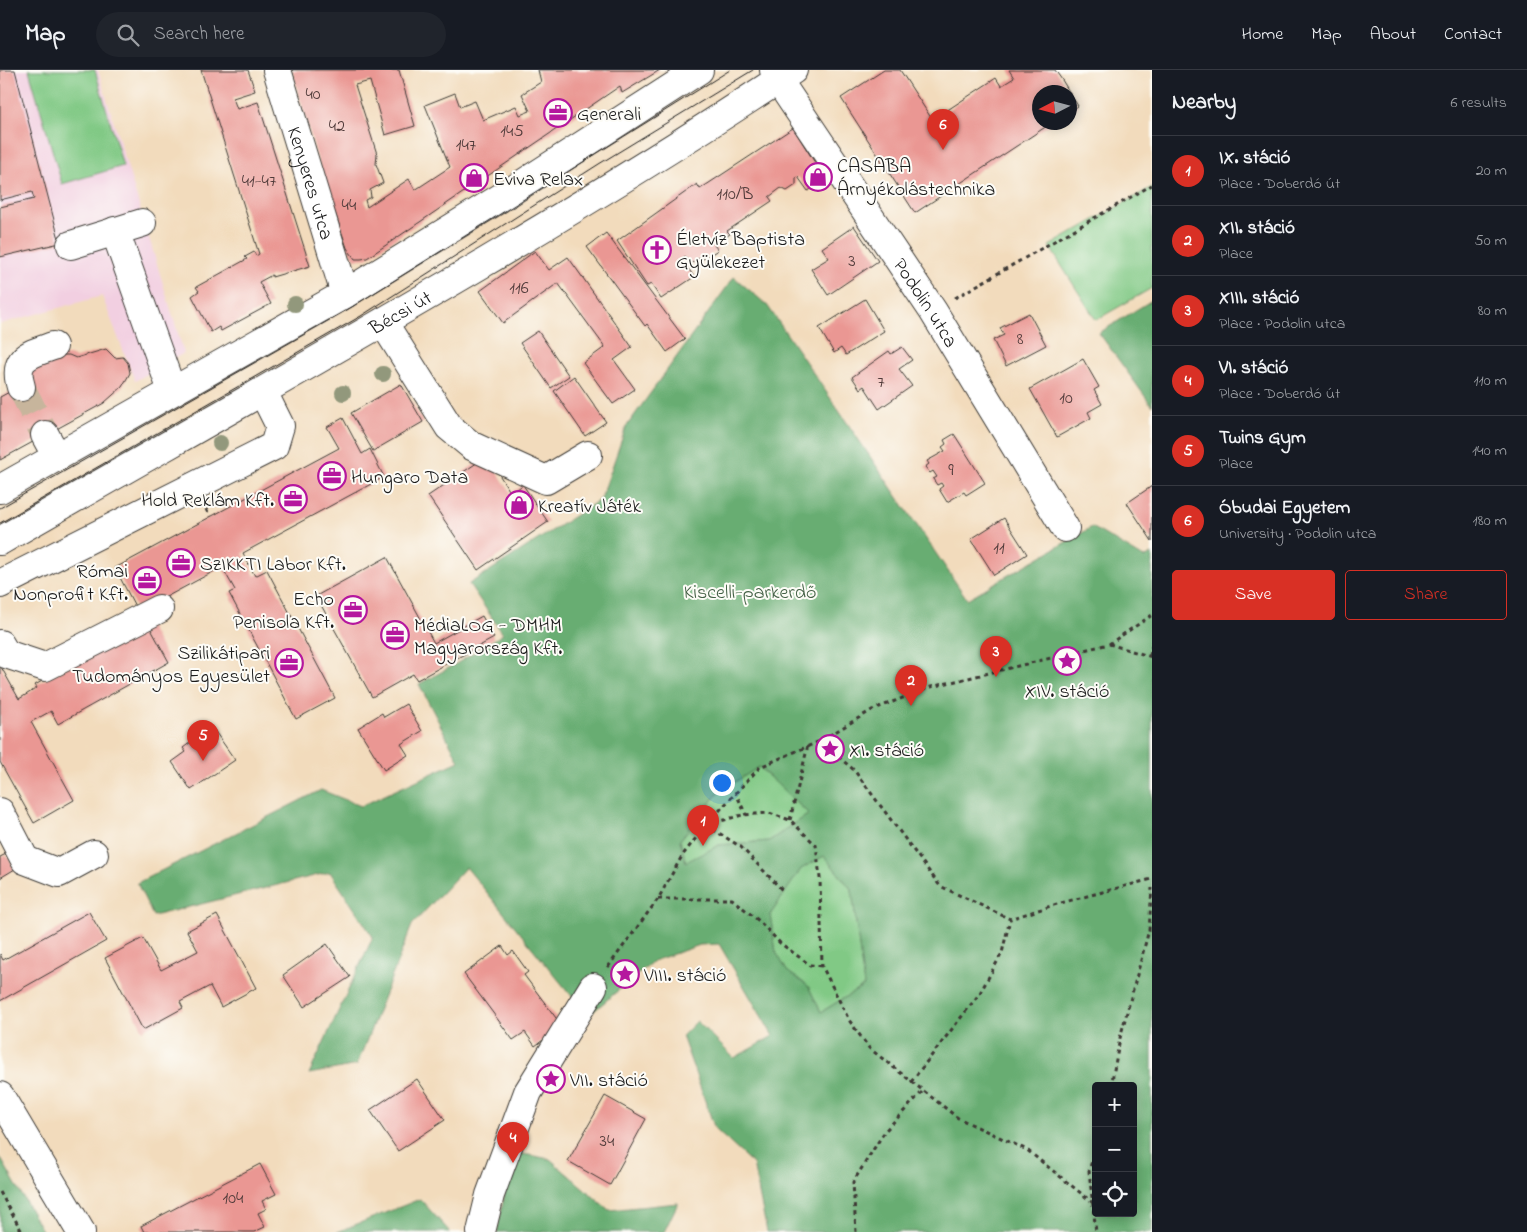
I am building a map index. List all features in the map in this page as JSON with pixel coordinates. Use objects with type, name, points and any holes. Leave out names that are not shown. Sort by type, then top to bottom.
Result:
[{"type":"main road","name":"Kenyeres utca","points":[[276,70],[345,294]]},
{"type":"main road","points":[[0,489],[51,446],[172,391],[345,294],[510,192],[699,70]]},
{"type":"main road","name":"Podolin utca","points":[[782,73],[933,311],[1065,528]]},
{"type":"main road","name":"Bécsi út","points":[[0,541],[383,322],[599,192],[782,73]]},
{"type":"main road","points":[[71,245],[142,223]]},
{"type":"main road","points":[[115,231],[172,391]]},
{"type":"main road","points":[[383,322],[449,427],[472,446],[546,480],[588,455]]},
{"type":"main road","points":[[21,387],[18,368],[22,360],[29,354],[53,346]]},
{"type":"main road","points":[[0,584],[274,446],[280,426],[263,392]]},
{"type":"main road","points":[[0,644],[6,654],[46,667],[159,609]]},
{"type":"main road","points":[[0,812],[25,860],[59,873],[94,854]]},
{"type":"main road","points":[[481,1232],[490,1195],[528,1092],[592,987]]},
{"type":"main road","points":[[0,1096],[81,1232]]},
{"type":"path","points":[[933,311],[1152,185]]},
{"type":"path","points":[[592,987],[658,899],[682,856],[706,825],[760,767],[820,741],[872,710],[931,686],[1108,644],[1152,615]]},
{"type":"path","points":[[1108,644],[1151,657],[1152,645]]},
{"type":"path","points":[[820,741],[854,770],[940,886],[1010,919],[1057,904],[1152,879]]},
{"type":"path","points":[[790,820],[808,745]]},
{"type":"path","points":[[735,792],[746,815]]},
{"type":"path","points":[[706,825],[746,815],[769,814],[790,820],[816,845],[820,878],[822,966],[848,1020],[869,1048],[958,1118],[1027,1150],[1092,1202]]},
{"type":"path","points":[[706,825],[741,847],[783,892]]},
{"type":"path","points":[[1112,1082],[1120,1038],[1149,930],[1152,888]]},
{"type":"path","points":[[658,899],[732,899],[759,921],[780,943],[810,965],[822,966]]},
{"type":"path","points":[[911,1082],[980,994],[1002,953],[1010,919]]},
{"type":"path","points":[[856,1232],[853,1182],[885,1131],[923,1091]]},
{"type":"path","points":[[1092,1161],[1089,1171],[1092,1202]]},
{"type":"path","points":[[0,1192],[22,1232]]},
{"type":"path","points":[[1094,1217],[1096,1232]]},
{"type":"shaded area","points":[[0,70],[98,70],[184,353],[135,381],[102,296],[0,324]]},
{"type":"green space","points":[[29,70],[95,70],[123,166],[62,184]]},
{"type":"green space","points":[[1152,187],[1152,288],[1096,320],[1049,246]]},
{"type":"green space","name":"Kiscelli-parkerdő","points":[[734,277],[767,305],[967,599],[1092,527],[1144,558],[1152,554],[1152,1232],[767,1232],[753,1164],[715,1129],[682,1036],[697,1021],[734,1058],[773,1036],[719,944],[700,945],[653,961],[588,1016],[466,867],[412,925],[357,1065],[309,1074],[373,937],[330,872],[153,916],[137,883],[321,790],[361,806],[459,761],[419,684],[456,664],[503,634],[469,584],[601,499],[626,427]],"holes":[[[759,767],[809,814],[769,841],[719,845],[686,862],[680,840],[719,792]],[[824,856],[852,890],[864,986],[821,1012],[808,986],[787,971],[776,952],[770,915],[801,869]]]},
{"type":"green space","points":[[1152,300],[1152,406],[1099,333]]},
{"type":"green space","points":[[759,767],[809,814],[769,841],[719,845],[686,863],[680,840],[719,792]]},
{"type":"green space","points":[[824,856],[852,890],[864,986],[821,1012],[808,986],[787,971],[776,952],[770,915],[801,869]]},
{"type":"green space","points":[[513,1152],[550,1159],[609,1210],[678,1203],[664,1232],[497,1232]]},
{"type":"green space","points":[[0,1157],[43,1232],[0,1232]]},
{"type":"green space","points":[[420,1199],[450,1232],[337,1232]]},
{"type":"building","points":[[0,70],[15,70],[60,243],[0,257],[0,207],[34,199],[32,192],[0,200]]},
{"type":"building","points":[[201,70],[248,70],[255,91],[233,98],[237,109],[258,102],[310,266],[272,277],[272,275],[259,282],[271,304],[221,331],[219,327],[211,332],[192,296],[199,291],[196,287],[247,259],[245,257],[254,252],[256,256],[259,254]]},
{"type":"building","points":[[292,70],[399,70],[415,126],[385,135],[370,81],[355,85],[377,154],[376,164],[383,183],[370,190],[371,197],[365,200],[367,207],[409,179],[415,190],[450,167],[425,105],[455,93],[460,107],[475,101],[483,120],[516,106],[520,115],[530,111],[522,94],[541,82],[538,70],[660,70],[622,93],[620,86],[367,258],[355,259],[347,248],[319,165]]},
{"type":"building","points":[[884,70],[900,70],[937,127],[947,121],[943,113],[996,78],[1001,86],[1014,78],[1009,70],[1055,70],[1065,85],[1032,85],[1032,130],[1041,130],[915,213],[841,98]]},
{"type":"building","points":[[793,128],[826,180],[808,191],[798,177],[796,178],[796,185],[787,191],[781,188],[769,197],[772,201],[727,231],[730,234],[714,245],[718,250],[690,264],[685,257],[682,259],[694,277],[661,299],[651,284],[647,286],[617,241],[697,184],[700,189]]},
{"type":"building","points":[[854,226],[878,261],[828,295],[811,269],[829,258],[822,248]]},
{"type":"building","points":[[606,233],[685,339],[667,352],[647,324],[645,326],[587,247]]},
{"type":"building","points":[[535,251],[549,270],[568,257],[632,347],[614,360],[635,389],[613,404],[583,363],[605,347],[558,283],[503,323],[480,291]]},
{"type":"building","points":[[865,299],[884,331],[846,355],[841,348],[834,353],[819,328]]},
{"type":"building","points":[[1029,313],[1046,345],[1006,366],[993,340],[1004,335],[1000,328]]},
{"type":"building","points":[[538,331],[569,376],[551,388],[520,343]]},
{"type":"building","points":[[902,347],[912,360],[899,369],[912,386],[879,409],[864,386],[860,389],[852,377],[889,351],[891,354]]},
{"type":"building","points":[[106,349],[115,358],[123,357],[128,363],[130,373],[122,387],[104,403],[0,460],[0,397],[13,390],[22,372],[62,355],[76,358]]},
{"type":"building","points":[[1083,359],[1099,387],[1094,390],[1102,404],[1088,412],[1091,418],[1057,437],[1030,389]]},
{"type":"building","points":[[574,376],[606,422],[585,436],[554,391]]},
{"type":"building","points":[[401,384],[423,422],[373,451],[351,413]]},
{"type":"building","points":[[343,418],[362,454],[370,449],[384,477],[243,553],[255,576],[267,570],[335,698],[296,719],[229,593],[235,590],[222,567],[138,612],[115,568],[339,448],[327,427]]},
{"type":"building","points":[[954,434],[985,483],[966,495],[964,492],[947,502],[939,489],[943,486],[941,483],[937,485],[933,479],[937,477],[933,471],[930,473],[925,467],[929,464],[927,461],[945,451],[942,447],[946,444],[944,440]]},
{"type":"building","points":[[487,456],[511,493],[523,485],[548,522],[478,570],[428,496]]},
{"type":"building","points":[[1152,486],[1152,541],[1127,503]]},
{"type":"building","points":[[1004,518],[1027,554],[994,575],[971,539]]},
{"type":"building","points":[[387,557],[434,643],[482,616],[494,638],[417,680],[413,674],[372,697],[316,596]]},
{"type":"building","points":[[147,622],[169,662],[58,724],[51,711],[31,722],[74,800],[34,823],[0,762],[0,665],[19,699],[37,688],[35,685]]},
{"type":"building","points":[[406,704],[422,731],[401,744],[408,755],[384,770],[358,728],[382,713],[384,717]]},
{"type":"building","points":[[214,730],[235,760],[191,790],[172,762],[186,752],[183,748],[199,736],[202,739]]},
{"type":"building","points":[[6,854],[15,869],[0,878],[0,857]]},
{"type":"building","points":[[89,912],[106,941],[0,1001],[0,954],[3,960]]},
{"type":"building","points":[[217,915],[256,988],[221,1007],[210,986],[180,1002],[183,1008],[143,1030],[105,958],[143,938],[161,970],[198,951],[187,931]]},
{"type":"building","points":[[327,944],[350,977],[304,1007],[283,975]]},
{"type":"building","points":[[502,946],[508,955],[513,951],[528,972],[524,975],[562,1026],[535,1046],[525,1032],[513,1040],[464,974]]},
{"type":"building","points":[[417,1079],[445,1120],[398,1151],[370,1110]]},
{"type":"building","points":[[605,1096],[646,1119],[610,1185],[568,1161]]},
{"type":"building","points":[[260,1164],[276,1194],[262,1201],[266,1209],[258,1213],[265,1227],[254,1232],[144,1232],[141,1226]]},
{"type":"tunnel","points":[[21,387],[45,435]]},
{"type":"tram line","points":[[0,508],[347,310],[730,70]]},
{"type":"tram line","points":[[0,523],[361,316],[599,164],[753,70]]},
{"type":"place","name":"Generali","points":[[558,113]]},
{"type":"place","name":"Óbudai Egyetem","points":[[943,150]]},
{"type":"place","name":"CASABA Árnyékolástechnika","points":[[818,177]]},
{"type":"place","name":"Eviva Relax","points":[[474,178]]},
{"type":"place","name":"Életvíz Baptista Gyülekezet","points":[[657,250]]},
{"type":"place","name":"Hungaro Data","points":[[332,476]]},
{"type":"place","name":"Hold Reklám Kft.","points":[[293,499]]},
{"type":"place","name":"Kreatív Játék","points":[[519,505]]},
{"type":"place","name":"SzIKKTI Labor Kft.","points":[[181,563]]},
{"type":"place","name":"Római Nonprofit Kft.","points":[[147,581]]},
{"type":"place","name":"Echo Penisola Kft.","points":[[353,610]]},
{"type":"place","name":"MédiaLOG - DMHM Magyarország Kft.","points":[[395,635]]},
{"type":"place","name":"XIV. stáció","points":[[1067,661]]},
{"type":"place","name":"Szilikátipari Tudományos Egyesület","points":[[289,663]]},
{"type":"place","name":"XIII. stáció","points":[[996,677]]},
{"type":"place","name":"XII. stáció","points":[[911,706]]},
{"type":"place","name":"XI. stáció","points":[[830,749]]},
{"type":"place","name":"Twins Gym","points":[[203,761]]},
{"type":"place","name":"IX. stáció","points":[[703,846]]},
{"type":"place","name":"VIII. stáció","points":[[625,974]]},
{"type":"place","name":"VII. stáció","points":[[551,1079]]},
{"type":"place","name":"VI. stáció","points":[[513,1163]]}]
